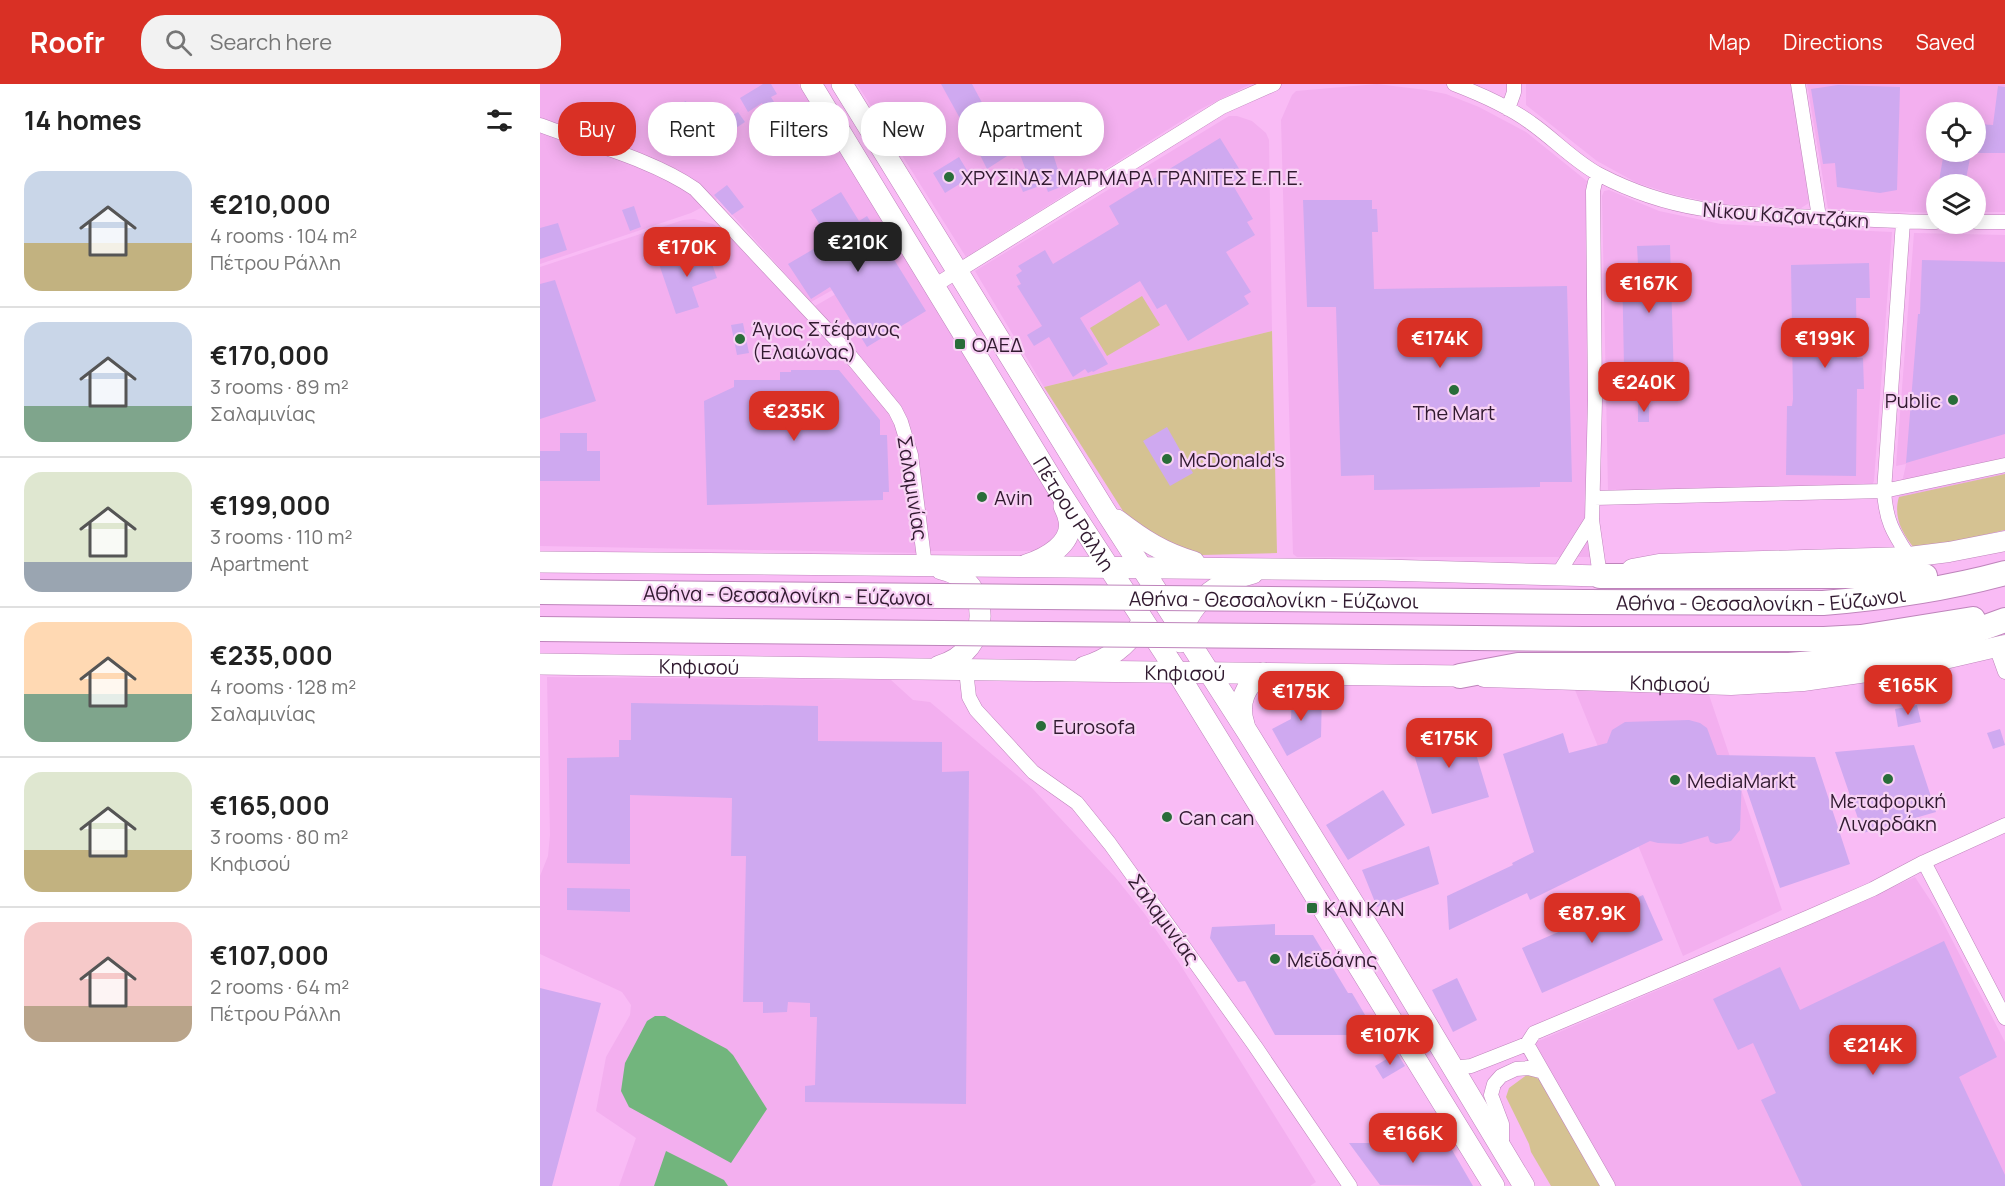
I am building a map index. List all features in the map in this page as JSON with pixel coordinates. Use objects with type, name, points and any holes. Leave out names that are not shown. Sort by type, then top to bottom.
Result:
[{"type":"highway","points":[[1600,576],[1889,578],[2004,574]]},
{"type":"highway","name":"Αθήνα - Θεσσαλονίκη - Εύζωνοι","points":[[540,592],[1737,604],[1841,602],[1931,589],[2004,574]]},
{"type":"highway","name":"Αθήνα - Θεσσαλονίκη - Εύζωνοι","points":[[540,629],[1736,641],[1852,638],[1938,626],[2005,612]]},
{"type":"highway","points":[[1460,676],[1518,665],[1789,665],[1861,659],[1936,645],[2005,620]]},
{"type":"main road","name":"Πέτρου Ράλλη","points":[[811,84],[1056,486],[1177,672],[1494,1186]]},
{"type":"main road","name":"Πέτρου Ράλλη","points":[[842,84],[1104,509],[1248,733],[1524,1186]]},
{"type":"main road","points":[[1011,567],[1028,565],[1041,559],[1055,550],[1066,538],[1070,521],[1056,486]]},
{"type":"main road","points":[[1104,509],[1152,546],[1175,556],[1218,569]]},
{"type":"main road","points":[[540,562],[1286,569],[1600,576]]},
{"type":"main road","points":[[925,566],[945,569],[963,579],[975,595],[981,615],[977,635],[967,652],[950,663],[930,669]]},
{"type":"main road","points":[[1070,671],[1094,664],[1116,652],[1132,637],[1143,620],[1148,588],[1142,568]]},
{"type":"main road","points":[[1177,672],[1182,630],[1191,612],[1205,595],[1244,575],[1265,570],[1286,569]]},
{"type":"main road","name":"Κηφισού","points":[[540,664],[1460,676]]},
{"type":"main road","points":[[1248,733],[1240,709],[1242,698],[1248,686],[1263,674]]},
{"type":"street","points":[[934,286],[1222,107],[1274,84]]},
{"type":"street","name":"Νίκου Καζαντζάκη","points":[[1454,84],[1508,109],[1533,124],[1572,156],[1600,175],[1636,191],[1695,209],[1748,215],[1926,222]]},
{"type":"street","points":[[1508,109],[1514,92],[1514,84]]},
{"type":"street","points":[[1798,84],[1819,217]]},
{"type":"street","name":"Σαλαμινίας","points":[[540,125],[654,166],[695,189],[843,347],[888,400],[901,422],[914,475],[925,566]]},
{"type":"street","points":[[1600,175],[1593,190],[1594,498],[1592,520],[1600,576],[1659,564],[1909,557],[2005,541]]},
{"type":"street","points":[[1903,222],[1884,491],[1885,509],[1890,525],[1909,557]]},
{"type":"street","points":[[1986,222],[2005,222]]},
{"type":"street","points":[[1594,498],[1884,491],[2005,465]]},
{"type":"street","points":[[1558,574],[1592,520]]},
{"type":"street","points":[[2001,646],[2005,672]]},
{"type":"street","name":"Κηφισού","points":[[1460,676],[1638,684],[1775,683],[1875,672],[2001,646]]},
{"type":"street","name":"Σαλαμινίας","points":[[966,670],[969,697],[976,710],[1033,772],[1077,803],[1110,844],[1255,1046],[1350,1186]]},
{"type":"street","points":[[1453,1068],[1471,1066],[1527,1044],[1534,1033],[1873,889],[1924,862],[2005,825]]},
{"type":"street","points":[[1924,862],[2005,1017]]},
{"type":"street","points":[[1527,1044],[1540,1071],[1564,1107],[1608,1186]]},
{"type":"street","points":[[1502,1151],[1502,1124],[1491,1095],[1494,1084],[1501,1076],[1514,1070],[1528,1068],[1540,1071]]},
{"type":"shaded area","points":[[540,84],[798,84],[809,102],[749,102],[749,156],[843,156],[902,251],[811,302],[718,199],[691,213],[540,264]]},
{"type":"shaded area","points":[[857,84],[1251,84],[1199,110],[966,257],[902,156],[946,156],[946,102],[868,102]]},
{"type":"shaded area","points":[[1377,84],[1446,94],[1479,107],[1526,132],[1588,182],[1595,557],[1297,557],[1293,554],[1281,120],[1296,91]]},
{"type":"shaded area","points":[[1526,84],[1791,84],[1809,203],[1801,208],[1720,204],[1676,195],[1637,183],[1597,161],[1526,105]]},
{"type":"shaded area","points":[[1807,84],[2005,84],[2005,212],[1986,212],[1986,174],[1926,174],[1926,213],[1828,209]]},
{"type":"shaded area","points":[[1229,116],[1252,121],[1266,133],[1269,140],[1272,331],[1044,387],[975,271]]},
{"type":"shaded area","points":[[1609,190],[1659,211],[1721,224],[1892,232],[1872,485],[1608,490],[1602,196],[1604,191]]},
{"type":"shaded area","points":[[694,219],[713,224],[727,234],[824,337],[895,420],[905,454],[919,553],[540,546],[540,267],[683,220]]},
{"type":"shaded area","points":[[1914,233],[2005,235],[2005,530],[1908,540],[1899,524],[1898,502],[1906,464],[1896,466]]},
{"type":"shaded area","points":[[904,255],[1053,496],[1059,513],[1061,529],[1053,542],[1034,551],[930,551],[927,546],[915,441],[905,414],[888,390],[815,306]]},
{"type":"shaded area","points":[[1142,296],[1160,325],[1107,356],[1090,328]]},
{"type":"shaded area","points":[[1272,331],[1277,553],[1202,555],[1171,546],[1130,522],[1044,387]]},
{"type":"shaded area","points":[[2005,474],[2005,530],[1914,548],[1898,518],[1899,497]]},
{"type":"shaded area","points":[[547,677],[891,680],[913,700],[930,702],[1032,788],[1115,877],[1144,913],[1178,961],[1316,1182],[1310,1186],[619,1186],[636,1138],[596,1111],[606,1057],[630,1015],[631,1005],[622,992],[540,954],[540,876],[548,856],[550,835]]},
{"type":"shaded area","points":[[1575,690],[1708,692],[1782,910],[1683,956]]},
{"type":"shaded area","points":[[1915,877],[1936,909],[2005,1042],[2005,1186],[1616,1186],[1536,1052],[1536,1042],[1808,926]]},
{"type":"shaded area","points":[[655,1016],[665,1016],[727,1049],[767,1109],[731,1163],[629,1107],[621,1091],[625,1063],[647,1021]]},
{"type":"shaded area","points":[[1528,1074],[1539,1079],[1601,1186],[1551,1186],[1531,1152],[1506,1097],[1509,1088]]},
{"type":"shaded area","points":[[666,1151],[724,1180],[728,1186],[654,1186]]},
{"type":"building","points":[[763,84],[771,84],[777,94],[771,97],[774,102],[749,102],[748,112],[740,98]]},
{"type":"building","points":[[941,84],[972,84],[982,102],[958,102],[958,115]]},
{"type":"building","points":[[1838,85],[1900,87],[1897,190],[1880,193],[1837,187],[1835,163],[1823,164],[1811,89]]},
{"type":"building","points":[[1998,86],[2005,87],[2005,153],[1986,153],[1986,125],[1993,125]]},
{"type":"building","points":[[737,113],[745,122],[737,127]]},
{"type":"building","points":[[1220,138],[1243,175],[1231,182],[1253,219],[1247,222],[1255,235],[1226,252],[1251,292],[1244,296],[1249,304],[1188,341],[1166,304],[1157,309],[1140,281],[1080,318],[1108,364],[1093,372],[1088,373],[1085,369],[1073,377],[1049,337],[1034,346],[1027,335],[1042,326],[1017,286],[1021,284],[1016,275],[1022,271],[1018,266],[1045,250],[1053,264],[1119,224],[1109,206]]},
{"type":"building","points":[[980,156],[1007,156],[987,169]]},
{"type":"building","points":[[1021,156],[1054,156],[1063,186],[1048,192],[1045,184],[1023,192],[1018,180],[1028,176]]},
{"type":"building","name":"ΧΡΥΣΙΝΑΣ ΜΑΡΜΑΡΑ ΓΡΑΝΙΤΕΣ Ε.Π.Ε.","points":[[959,157],[971,177],[945,193],[933,173]]},
{"type":"building","points":[[1942,162],[1969,162],[1967,174],[1940,174]]},
{"type":"building","points":[[727,185],[744,207],[732,215],[714,195]]},
{"type":"building","points":[[841,192],[859,221],[867,216],[926,311],[867,347],[830,287],[811,299],[788,264],[829,240],[811,210]]},
{"type":"building","name":"The Mart","points":[[1303,200],[1372,200],[1372,209],[1377,209],[1378,232],[1372,232],[1374,289],[1567,286],[1572,482],[1540,482],[1540,487],[1374,490],[1374,475],[1341,476],[1336,307],[1307,307]]},
{"type":"building","points":[[634,206],[641,227],[630,231],[622,210]]},
{"type":"building","points":[[558,223],[567,250],[540,259],[540,228]]},
{"type":"building","points":[[1670,245],[1674,381],[1642,382],[1642,367],[1624,367],[1622,264],[1638,264],[1637,246]]},
{"type":"building","points":[[706,247],[717,278],[692,287],[699,307],[676,314],[659,264]]},
{"type":"building","points":[[1922,260],[2005,262],[2005,434],[1906,463],[1918,314],[1920,314]]},
{"type":"building","points":[[1869,263],[1870,298],[1856,298],[1857,358],[1863,358],[1864,389],[1857,389],[1856,476],[1786,475],[1787,406],[1792,406],[1793,399],[1791,265]]},
{"type":"building","points":[[555,280],[596,401],[540,419],[540,284]]},
{"type":"building","name":"Άγιος Στέφανος (Ελαιώνας)","points":[[743,323],[749,353],[737,355],[731,325]]},
{"type":"building","points":[[791,370],[839,370],[880,420],[880,435],[887,435],[889,492],[883,492],[883,500],[707,505],[704,401],[734,387],[734,380],[780,380],[780,372],[791,372]]},
{"type":"building","points":[[1638,404],[1649,404],[1649,422],[1638,422]]},
{"type":"building","points":[[1167,427],[1193,473],[1170,486],[1143,441]]},
{"type":"building","points":[[560,433],[587,433],[587,451],[600,451],[600,481],[540,481],[540,451],[560,451]]},
{"type":"building","points":[[1292,690],[1322,691],[1321,737],[1287,756],[1272,729],[1291,719]]},
{"type":"building","points":[[631,703],[818,706],[818,741],[942,742],[942,772],[969,771],[966,1104],[805,1102],[805,1086],[815,1085],[817,1017],[810,1017],[810,1003],[788,1002],[787,1012],[763,1013],[763,1002],[743,1002],[746,856],[731,856],[732,798],[630,795],[630,864],[567,863],[567,758],[619,757],[619,740],[631,740]]},
{"type":"building","points":[[1917,705],[1921,722],[1898,727],[1895,709]]},
{"type":"building","points":[[1689,720],[1707,728],[1717,755],[1815,757],[1850,864],[1780,888],[1742,776],[1740,830],[1731,841],[1716,844],[1710,842],[1708,836],[1681,844],[1650,841],[1530,900],[1527,893],[1449,930],[1447,896],[1513,865],[1512,863],[1534,852],[1503,754],[1563,733],[1569,753],[1607,743],[1612,730],[1625,722]]},
{"type":"building","points":[[1467,724],[1489,797],[1432,814],[1410,741]]},
{"type":"building","points":[[2000,729],[2005,745],[1993,749],[1987,733]]},
{"type":"building","points":[[1914,745],[1936,812],[1863,833],[1835,752]]},
{"type":"building","points":[[1383,790],[1405,825],[1348,860],[1326,825]]},
{"type":"building","points":[[1429,846],[1439,884],[1377,907],[1362,870]]},
{"type":"building","points":[[567,888],[630,889],[630,912],[567,910]]},
{"type":"building","points":[[1643,895],[1663,940],[1542,993],[1522,948]]},
{"type":"building","points":[[1275,924],[1275,935],[1313,935],[1377,1035],[1275,1035],[1245,981],[1238,982],[1210,938],[1212,927]]},
{"type":"building","points":[[1944,941],[1997,1057],[1959,1077],[2005,1175],[2005,1186],[1802,1186],[1761,1100],[1776,1093],[1753,1043],[1738,1050],[1713,999],[1780,967],[1800,1010]]},
{"type":"building","points":[[1457,978],[1477,1020],[1453,1032],[1432,990]]},
{"type":"building","points":[[540,988],[601,1003],[552,1186],[540,1186]]},
{"type":"building","points":[[1397,1053],[1405,1066],[1383,1079],[1375,1066]]},
{"type":"building","points":[[1349,1143],[1448,1143],[1473,1186],[1380,1185]]},
{"type":"place","name":"ΧΡΥΣΙΝΑΣ ΜΑΡΜΑΡΑ ΓΡΑΝΙΤΕΣ Ε.Π.Ε.","points":[[949,177]]},
{"type":"place","name":"Άγιος Στέφανος (Ελαιώνας)","points":[[740,339]]},
{"type":"place","name":"ΟΑΕΔ","points":[[960,344]]},
{"type":"place","name":"The Mart","points":[[1454,390]]},
{"type":"place","name":"Public","points":[[1953,400]]},
{"type":"place","name":"McDonald's","points":[[1167,459]]},
{"type":"place","name":"Avin","points":[[982,497]]},
{"type":"place","name":"Eurosofa","points":[[1041,726]]},
{"type":"place","name":"Μεταφορική Λιναρδάκη","points":[[1888,779]]},
{"type":"place","name":"MediaMarkt","points":[[1675,780]]},
{"type":"place","name":"Can can","points":[[1167,817]]},
{"type":"place","name":"ΚΑΝ ΚΑΝ","points":[[1312,908]]},
{"type":"place","name":"Μεϊδάνης","points":[[1275,959]]}]
